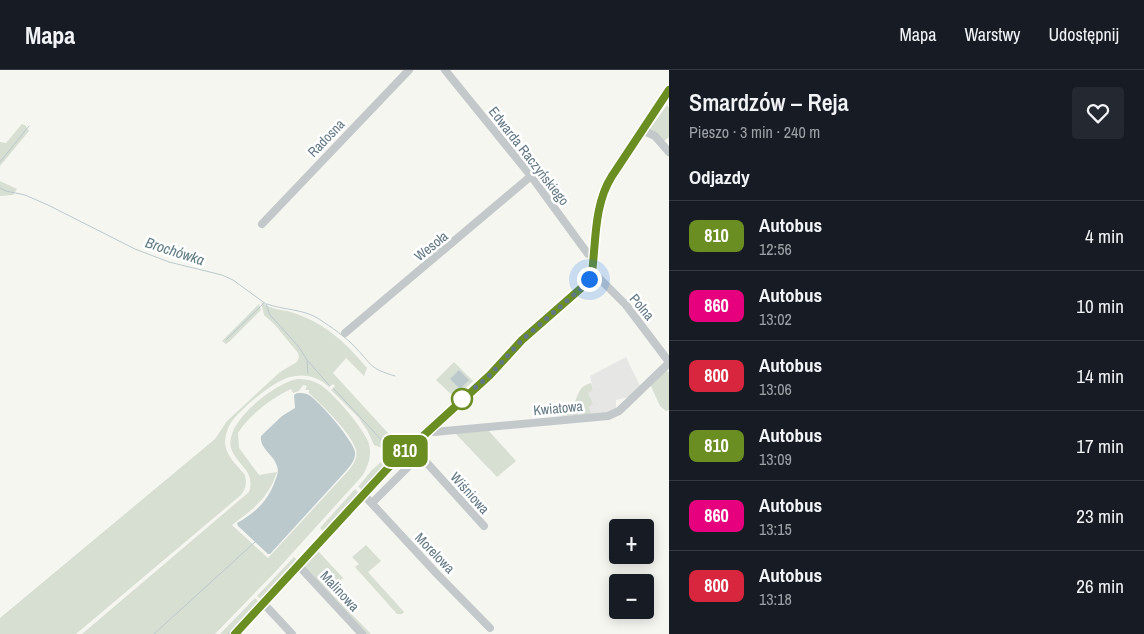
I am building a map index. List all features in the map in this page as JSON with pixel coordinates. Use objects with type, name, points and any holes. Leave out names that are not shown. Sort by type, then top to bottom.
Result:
[{"type":"street","name":"Radosna","points":[[262,224],[409,70]]},
{"type":"street","name":"Edwarda Raczyńskiego","points":[[445,70],[531,176],[588,254],[594,257]]},
{"type":"street","points":[[235,634],[395,460],[490,375],[522,340],[584,286],[592,273],[601,198],[604,190],[669,90]]},
{"type":"street","points":[[642,130],[655,136],[669,152]]},
{"type":"street","name":"Wesoła","points":[[345,333],[531,176]]},
{"type":"street","name":"Polna","points":[[592,273],[626,306],[669,362]]},
{"type":"street","name":"Kwiatowa","points":[[430,428],[434,432],[608,416],[619,411],[669,362]]},
{"type":"street","name":"Wiśniowa","points":[[372,503],[412,463],[422,461],[427,463],[484,526]]},
{"type":"street","name":"Morelowa","points":[[363,494],[436,574],[490,628]]},
{"type":"street","name":"Malinowa","points":[[298,566],[362,634]]},
{"type":"street","points":[[264,604],[292,634]]},
{"type":"shaded area","points":[[667,105],[669,108],[669,137],[664,141],[657,133],[649,130]]},
{"type":"shaded area","points":[[22,124],[29,131],[0,166],[0,142],[6,143]]},
{"type":"shaded area","points":[[0,181],[17,189],[13,195],[0,196]]},
{"type":"shaded area","points":[[261,302],[270,307],[308,318],[336,336],[352,351],[367,368],[364,376],[346,358],[333,373],[398,444],[387,450],[374,445],[358,417],[331,390],[335,386],[333,384],[329,387],[311,377],[295,376],[274,384],[235,418],[227,431],[225,443],[227,452],[245,475],[246,486],[241,495],[76,634],[0,634],[0,618],[215,439],[227,421],[280,372],[297,362],[298,353],[275,325],[264,315]]},
{"type":"shaded area","points":[[259,304],[261,310],[229,342],[226,344],[222,341]]},
{"type":"shaded area","points":[[626,357],[640,386],[629,397],[616,400],[616,409],[602,414],[591,414],[588,407],[588,393],[593,390],[590,376]]},
{"type":"shaded area","points":[[454,362],[473,381],[455,398],[436,380]]},
{"type":"shaded area","points":[[459,370],[469,380],[460,389],[450,379]]},
{"type":"shaded area","points":[[666,371],[669,372],[669,410],[666,411],[660,406],[650,384]]},
{"type":"shaded area","points":[[300,379],[316,383],[325,388],[348,412],[366,438],[370,448],[368,464],[363,475],[276,571],[215,634],[82,634],[249,492],[250,478],[233,454],[231,438],[235,427],[253,405],[276,388]],"holes":[[[303,385],[307,386],[305,390],[309,390],[309,393],[349,436],[356,450],[356,459],[348,471],[268,558],[232,525],[259,503],[269,489],[277,472],[259,475],[239,448],[238,433],[248,420],[276,397],[291,389],[293,393],[299,391]]]},
{"type":"shaded area","points":[[591,383],[593,390],[588,393],[593,404],[589,407],[591,414],[560,416],[572,406],[581,389]]},
{"type":"shaded area","points":[[297,393],[309,395],[327,413],[353,446],[355,458],[345,472],[268,554],[237,523],[250,515],[269,495],[278,468],[264,448],[261,436],[282,416],[295,408],[294,395]]},
{"type":"shaded area","points":[[488,430],[516,461],[497,477],[454,432]]},
{"type":"shaded area","points":[[395,449],[399,453],[364,490],[358,487],[371,471]]},
{"type":"shaded area","points":[[355,489],[359,493],[324,532],[320,528]]},
{"type":"shaded area","points":[[366,545],[381,561],[368,572],[404,612],[402,614],[397,614],[355,567],[359,564],[352,557]]},
{"type":"shaded area","points":[[318,551],[343,578],[330,592],[371,634],[366,634],[303,566]]},
{"type":"shaded area","points":[[294,557],[298,561],[262,600],[257,596]]},
{"type":"shaded area","points":[[255,598],[260,603],[232,634],[220,634]]},
{"type":"waterway","points":[[0,162],[29,126]]},
{"type":"waterway","name":"Brochówka","points":[[0,188],[25,195],[48,205],[135,249],[169,262],[222,275],[233,280],[266,304],[270,315],[299,347],[307,360],[308,373]]},
{"type":"waterway","points":[[226,340],[264,303]]},
{"type":"waterway","points":[[267,304],[307,313],[319,319],[348,340],[372,366],[395,376]]},
{"type":"waterway","points":[[308,361],[329,385]]},
{"type":"waterway","points":[[334,389],[388,447]]},
{"type":"waterway","points":[[361,489],[394,454]]},
{"type":"waterway","points":[[324,531],[358,493]]},
{"type":"waterway","name":"Brochówka","points":[[154,634],[255,542]]},
{"type":"waterway","points":[[228,634],[255,606]]},
{"type":"bus line","name":"810","points":[[235,634],[388,468],[490,375],[522,340],[587,283],[592,273],[601,198],[604,190],[669,90]]},
{"type":"route","points":[[462,399],[490,375],[522,340],[584,286],[589,279]]}]
